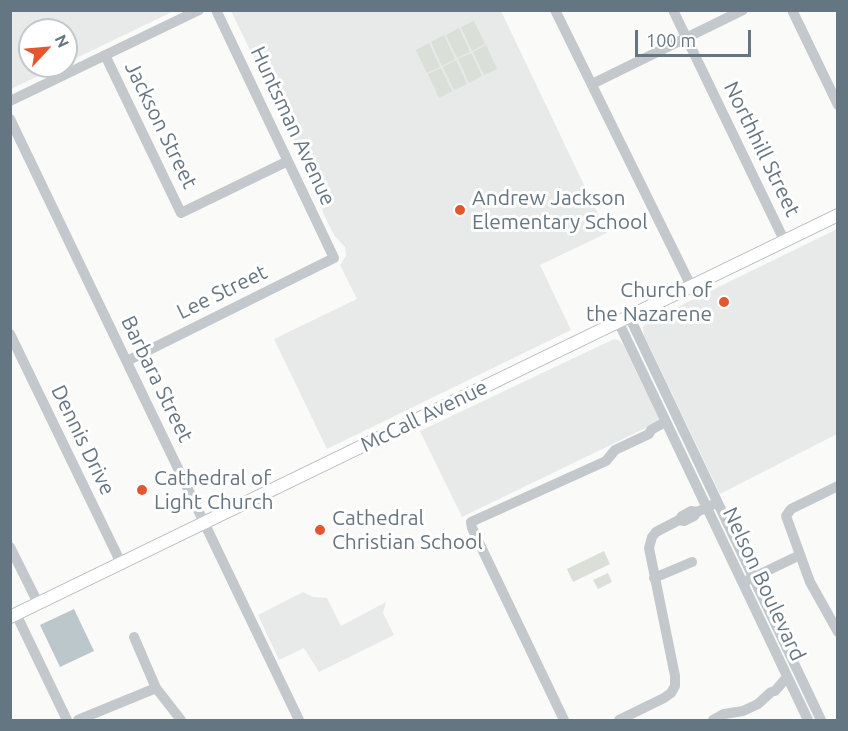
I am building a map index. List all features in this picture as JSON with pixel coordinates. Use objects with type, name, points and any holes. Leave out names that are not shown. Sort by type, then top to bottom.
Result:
[{"type":"main road","name":"McCall Avenue","points":[[13,615],[837,215]]},
{"type":"street","points":[[10,101],[199,10]]},
{"type":"street","name":"Huntsman Avenue","points":[[216,10],[334,258]]},
{"type":"street","points":[[555,10],[691,286]]},
{"type":"street","name":"Northhill Street","points":[[673,10],[784,240]]},
{"type":"street","points":[[592,84],[743,10]]},
{"type":"street","points":[[792,10],[837,105]]},
{"type":"street","name":"Jackson Street","points":[[105,55],[181,213],[288,161]]},
{"type":"street","name":"Barbara Street","points":[[10,119],[299,720]]},
{"type":"street","name":"Lee Street","points":[[127,361],[334,258]]},
{"type":"street","name":"Nelson Boulevard","points":[[624,319],[678,419],[821,720]]},
{"type":"street","name":"Nelson Boulevard","points":[[624,319],[702,510],[742,583],[808,720]]},
{"type":"street","name":"Dennis Drive","points":[[10,334],[121,563]]},
{"type":"street","points":[[564,720],[471,522],[606,461],[615,450],[649,434],[651,430],[678,419]]},
{"type":"street","points":[[837,486],[791,508],[786,516],[815,592],[837,632]]},
{"type":"street","name":"Nelson Boulevard","points":[[702,510],[718,502]]},
{"type":"street","points":[[619,720],[664,698],[675,686],[675,675],[649,554],[652,537],[659,530],[691,511],[702,510]]},
{"type":"street","points":[[10,547],[38,603]]},
{"type":"street","points":[[742,583],[800,555]]},
{"type":"street","points":[[654,578],[692,562]]},
{"type":"street","points":[[13,615],[67,720]]},
{"type":"street","points":[[134,637],[156,688],[181,720]]},
{"type":"street","name":"Nelson Boulevard","points":[[787,677],[798,672]]},
{"type":"street","points":[[713,720],[724,714],[743,711],[752,706],[771,692],[771,687],[780,677],[787,677]]},
{"type":"street","points":[[78,720],[156,688]]},
{"type":"shaded area","points":[[11,10],[174,10],[78,57],[78,18],[18,18],[18,78],[34,78],[11,89]]},
{"type":"shaded area","name":"Andrew Jackson Elementary School","points":[[231,11],[501,11],[607,233],[540,265],[571,330],[327,449],[274,339],[357,299],[340,265],[346,256],[345,247],[334,235],[324,215],[313,179]]},
{"type":"shaded area","points":[[474,21],[485,44],[472,51],[461,27]]},
{"type":"shaded area","points":[[459,28],[470,52],[457,58],[446,35]]},
{"type":"shaded area","points":[[444,35],[455,59],[442,66],[431,42]]},
{"type":"shaded area","points":[[429,43],[440,67],[427,73],[416,50]]},
{"type":"shaded area","points":[[486,45],[497,69],[484,75],[473,52]]},
{"type":"shaded area","points":[[471,53],[482,76],[469,83],[458,59]]},
{"type":"shaded area","points":[[456,60],[467,84],[454,90],[443,67]]},
{"type":"shaded area","points":[[441,68],[452,91],[439,98],[428,74]]},
{"type":"shaded area","points":[[837,229],[837,434],[720,494],[644,335],[643,327],[649,321]]},
{"type":"shaded area","points":[[614,339],[620,341],[624,346],[660,421],[462,517],[420,431]]},
{"type":"shaded area","points":[[604,551],[610,564],[573,582],[567,569]]},
{"type":"shaded area","points":[[608,573],[612,582],[598,589],[593,580]]},
{"type":"shaded area","points":[[303,592],[313,597],[327,598],[341,626],[386,602],[383,613],[394,635],[319,672],[304,648],[279,660],[258,615]]},
{"type":"shaded area","points":[[74,609],[94,651],[60,667],[40,625]]},
{"type":"place","name":"Andrew Jackson Elementary School","points":[[460,210]]},
{"type":"place","name":"Church of the Nazarene","points":[[724,302]]},
{"type":"place","name":"Cathedral of Light Church","points":[[142,490]]},
{"type":"place","name":"Cathedral Christian School","points":[[320,530]]}]
